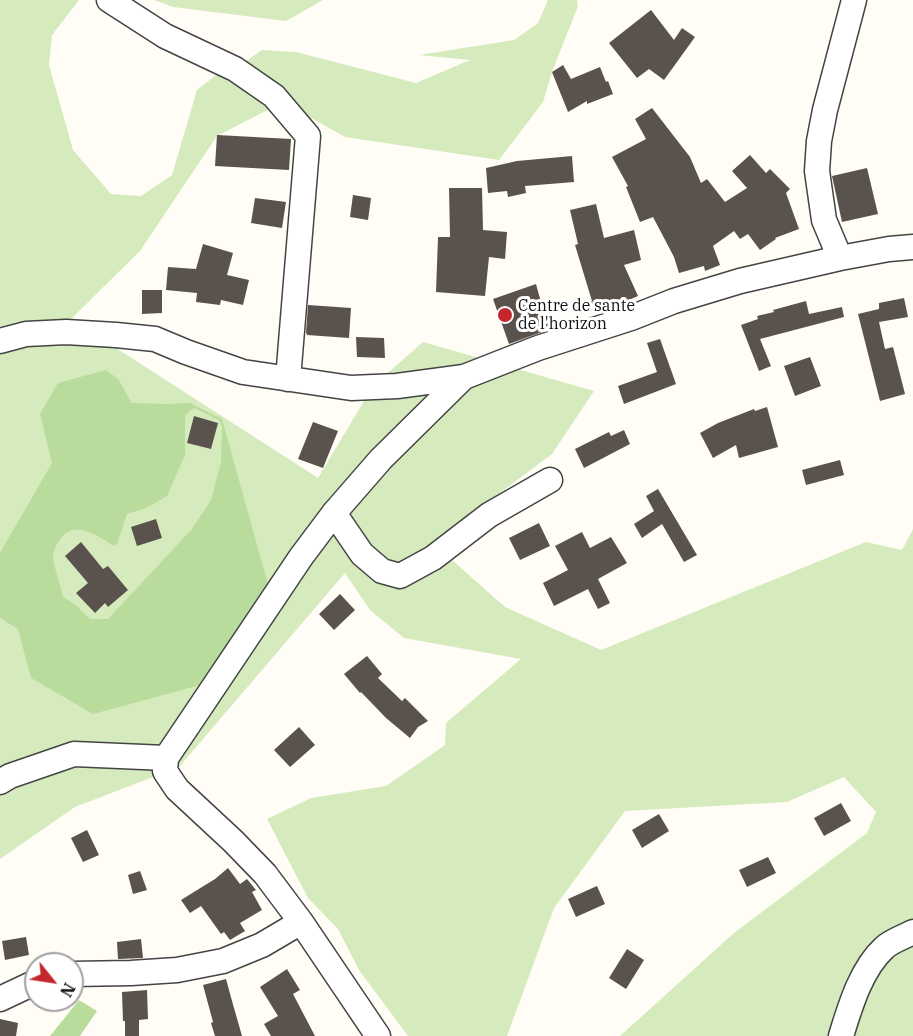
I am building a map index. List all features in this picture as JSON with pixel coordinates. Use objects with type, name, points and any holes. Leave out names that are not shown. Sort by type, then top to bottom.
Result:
[{"type":"street","points":[[110,0],[165,36],[235,69],[274,96],[308,136],[288,379]]},
{"type":"street","points":[[840,258],[824,220],[817,171],[819,141],[825,110],[854,0]]},
{"type":"street","points":[[0,341],[26,334],[66,332],[116,334],[154,339],[243,372],[351,388],[397,386],[464,377],[538,348],[740,281],[840,258],[913,247]]},
{"type":"street","points":[[378,1036],[301,922],[265,874],[177,789],[165,771],[166,758],[301,557],[334,513],[381,459],[464,377]]},
{"type":"street","points":[[334,513],[362,554],[382,571],[400,576],[433,558],[489,515],[550,480]]},
{"type":"street","points":[[0,782],[10,776],[74,754],[166,758]]},
{"type":"street","points":[[84,974],[177,970],[223,961],[262,945],[301,922]]},
{"type":"street","points":[[841,1036],[869,964],[886,946],[913,932]]},
{"type":"street","points":[[0,999],[24,988]]},
{"type":"green space","points":[[0,0],[79,0],[52,35],[49,65],[73,150],[111,194],[141,196],[172,175],[197,90],[220,72],[235,69],[262,50],[296,52],[416,83],[470,60],[419,55],[514,40],[538,23],[548,0],[577,0],[578,6],[552,72],[543,102],[499,160],[345,137],[283,102],[217,136],[140,251],[71,319],[318,478],[373,386],[423,342],[594,391],[552,454],[461,522],[452,560],[505,607],[601,650],[866,542],[902,550],[913,529],[913,1036],[620,1036],[734,933],[867,833],[876,812],[844,777],[787,802],[625,811],[554,908],[507,1036],[408,1036],[359,970],[338,929],[308,898],[267,819],[311,798],[386,786],[445,745],[446,723],[521,659],[404,638],[370,610],[345,573],[179,767],[75,807],[0,859]]},
{"type":"green space","points":[[154,0],[323,0],[286,21],[173,7]]},
{"type":"green space","points":[[106,370],[118,379],[132,403],[190,403],[222,419],[269,588],[215,681],[93,714],[31,678],[18,629],[0,618],[0,553],[52,463],[40,414],[58,383]],"holes":[[[194,408],[219,420],[222,426],[221,462],[211,500],[192,529],[108,619],[90,619],[76,605],[63,597],[53,556],[58,542],[67,533],[80,530],[114,546],[117,544],[127,514],[146,508],[167,496],[185,455],[185,415]]]},
{"type":"green space","points":[[84,1003],[97,1011],[80,1036],[50,1036],[69,1012],[84,1012]]},
{"type":"building","points":[[651,10],[674,40],[682,28],[695,37],[664,80],[649,69],[637,78],[609,43]]},
{"type":"building","points":[[563,65],[571,79],[600,67],[613,94],[587,104],[587,101],[568,112],[552,72]]},
{"type":"building","points":[[652,108],[690,157],[701,183],[707,179],[725,202],[747,188],[732,171],[750,155],[766,173],[770,169],[790,189],[786,193],[799,229],[775,238],[760,250],[748,234],[740,239],[734,231],[713,246],[720,265],[705,271],[704,266],[679,273],[674,257],[653,217],[640,222],[626,187],[628,186],[612,157],[646,139],[635,119]]},
{"type":"building","points":[[217,135],[291,139],[289,170],[215,166]]},
{"type":"building","points":[[572,156],[574,182],[525,186],[526,193],[508,197],[507,191],[488,193],[486,168],[517,161]]},
{"type":"building","points":[[867,168],[878,214],[842,222],[832,176]]},
{"type":"building","points":[[449,188],[482,188],[483,230],[507,232],[505,259],[489,257],[485,296],[436,292],[438,237],[450,237]]},
{"type":"building","points":[[353,195],[371,198],[368,220],[350,217]]},
{"type":"building","points":[[255,198],[286,202],[282,228],[251,223]]},
{"type":"building","points":[[596,204],[604,238],[634,230],[641,260],[624,265],[638,296],[596,314],[575,245],[578,244],[570,210]]},
{"type":"building","points":[[203,244],[233,253],[227,275],[249,280],[243,305],[221,300],[220,305],[196,302],[197,293],[166,290],[168,267],[196,269]]},
{"type":"building","points":[[536,284],[550,329],[509,344],[493,299]]},
{"type":"building","points":[[142,290],[162,290],[162,313],[142,314]]},
{"type":"building","points":[[904,298],[908,317],[879,322],[885,349],[893,347],[905,394],[880,401],[858,314],[879,309],[879,303]]},
{"type":"building","points":[[806,301],[809,314],[842,307],[844,317],[760,339],[771,366],[759,371],[741,325],[758,319],[757,316],[774,312],[773,310]]},
{"type":"building","points":[[308,305],[351,308],[349,338],[307,335]]},
{"type":"building","points":[[356,337],[384,338],[385,358],[357,357]]},
{"type":"building","points":[[660,339],[676,384],[624,404],[618,386],[657,372],[647,343]]},
{"type":"building","points":[[810,357],[821,386],[795,396],[784,366]]},
{"type":"building","points":[[767,407],[778,447],[739,458],[736,445],[713,458],[700,433],[718,423],[754,409],[755,411]]},
{"type":"building","points":[[194,416],[218,423],[211,449],[187,443]]},
{"type":"building","points":[[313,422],[338,431],[323,468],[298,459]]},
{"type":"building","points":[[624,430],[630,444],[584,468],[575,449],[609,432],[611,436]]},
{"type":"building","points":[[840,460],[844,475],[806,485],[802,470]]},
{"type":"building","points":[[658,489],[697,555],[684,562],[662,524],[642,538],[634,524],[654,511],[646,496]]},
{"type":"building","points":[[156,519],[162,538],[137,546],[131,527]]},
{"type":"building","points":[[539,523],[550,546],[520,560],[509,538]]},
{"type":"building","points":[[582,532],[590,548],[611,537],[627,563],[598,579],[610,603],[598,609],[588,589],[554,606],[543,583],[568,570],[555,546]]},
{"type":"building","points":[[81,542],[103,569],[108,566],[128,590],[108,607],[105,603],[95,613],[76,593],[88,583],[65,556]]},
{"type":"building","points":[[340,594],[355,610],[334,630],[319,614]]},
{"type":"building","points":[[367,656],[382,674],[378,678],[402,701],[405,698],[428,721],[418,727],[410,738],[360,693],[344,674]]},
{"type":"building","points":[[299,727],[315,745],[290,767],[274,750]]},
{"type":"building","points":[[841,803],[851,821],[824,836],[814,818]]},
{"type":"building","points":[[659,814],[669,831],[642,848],[632,830]]},
{"type":"building","points":[[87,830],[99,855],[83,862],[71,838]]},
{"type":"building","points":[[768,857],[776,873],[747,887],[739,870]]},
{"type":"building","points":[[228,868],[240,884],[247,879],[256,890],[252,892],[262,910],[240,923],[245,931],[230,940],[224,932],[221,934],[201,906],[190,913],[181,900]]},
{"type":"building","points":[[140,871],[147,890],[133,894],[128,875]]},
{"type":"building","points":[[597,886],[605,904],[576,917],[568,899]]},
{"type":"building","points":[[26,937],[28,952],[24,952],[24,956],[5,960],[2,941]]},
{"type":"building","points":[[141,939],[143,958],[118,959],[117,942]]},
{"type":"building","points":[[627,949],[644,960],[626,989],[609,978]]},
{"type":"building","points":[[287,969],[300,990],[293,994],[315,1036],[271,1036],[264,1024],[278,1016],[260,987]]},
{"type":"building","points":[[226,979],[242,1036],[215,1036],[211,1023],[213,1022],[203,985]]},
{"type":"building","points":[[147,990],[148,1019],[139,1020],[139,1036],[125,1036],[122,992]]},
{"type":"building","points":[[0,1019],[18,1023],[16,1036],[0,1036]]},
{"type":"place","name":"Centre de sante de l'horizon","points":[[505,315]]}]
